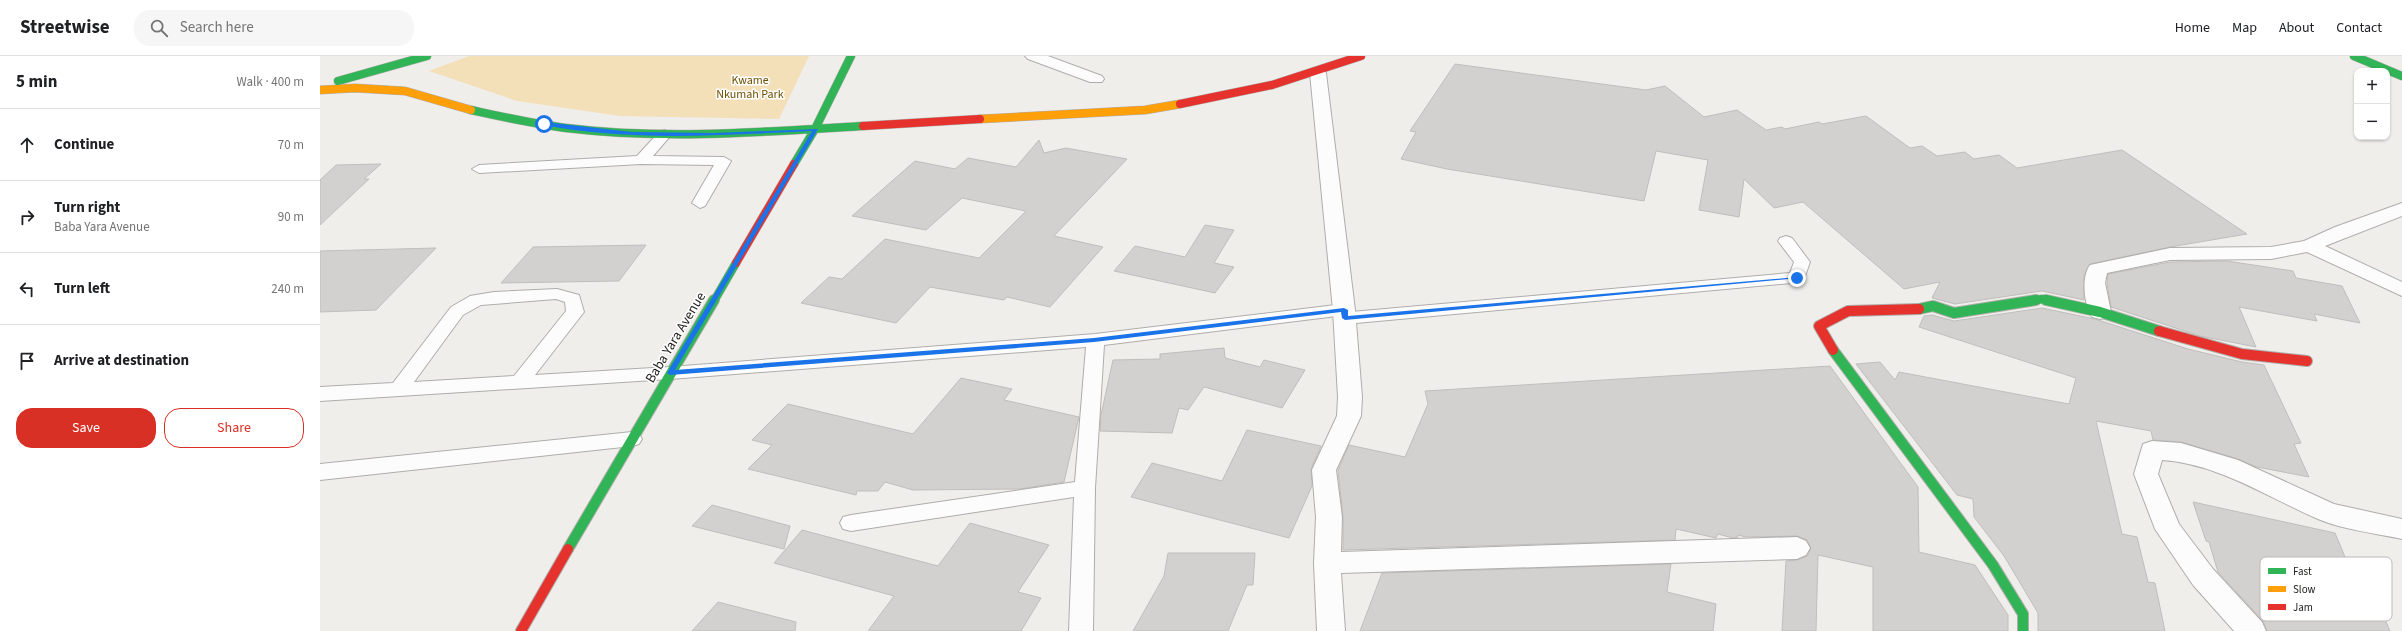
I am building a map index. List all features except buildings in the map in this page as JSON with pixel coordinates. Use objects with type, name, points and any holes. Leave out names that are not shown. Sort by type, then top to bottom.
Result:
[{"type":"street","points":[[320,87],[427,56]]},
{"type":"street","name":"Baba Yara Avenue","points":[[521,631],[670,373],[815,129],[851,56]]},
{"type":"street","points":[[1033,56],[1096,78]]},
{"type":"street","points":[[320,90],[355,88],[405,91],[483,113],[544,124],[632,133],[714,134],[1145,110],[1231,96],[1318,73],[1361,56]]},
{"type":"street","points":[[2354,56],[2402,76]]},
{"type":"street","points":[[1318,73],[1345,314],[1350,416],[1324,470],[1329,517],[1327,563],[1331,631]]},
{"type":"street","points":[[2100,312],[2095,283],[2097,269],[2170,254],[2271,253],[2309,246],[2342,231],[2402,209]]},
{"type":"street","points":[[2309,246],[2402,290]]},
{"type":"street","points":[[2023,631],[2023,614],[1993,564],[1841,363],[1819,326],[1848,311],[1917,309],[1933,306],[1954,313],[2042,299],[2100,312],[2196,343],[2242,354],[2307,361]]},
{"type":"street","points":[[2252,631],[2203,577],[2168,529],[2146,474],[2152,450],[2181,452],[2229,466],[2329,513],[2402,530]]},
{"type":"street","points":[[1327,563],[1797,548]]},
{"type":"lane","points":[[641,160],[664,134]]},
{"type":"lane","points":[[480,169],[641,160],[724,161],[700,203]]},
{"type":"lane","points":[[320,394],[670,373],[1094,340],[1345,314],[1797,278],[1802,262],[1786,241]]},
{"type":"lane","points":[[399,389],[457,311],[476,300],[557,294],[573,299],[575,312],[520,382]]},
{"type":"lane","points":[[1081,631],[1085,488],[1094,340]]},
{"type":"lane","points":[[320,472],[632,439]]},
{"type":"lane","points":[[851,523],[1085,488]]},
{"type":"green space","name":"Kwame Nkumah Park","points":[[469,56],[809,56],[779,119],[620,116],[517,101],[429,71]]},
{"type":"traffic: fast","points":[[338,81],[427,56]]},
{"type":"traffic: fast","points":[[794,164],[815,129],[851,56]]},
{"type":"traffic: fast","points":[[2354,56],[2402,76]]},
{"type":"traffic: fast","points":[[471,110],[518,121],[567,128],[616,132],[666,134],[716,133],[863,126]]},
{"type":"traffic: fast","points":[[568,549],[736,263]]},
{"type":"traffic: fast","points":[[1919,309],[1933,306],[1954,313],[2042,299],[2100,312],[2159,331]]},
{"type":"traffic: fast","points":[[1833,350],[1993,565],[2023,614],[2023,631]]},
{"type":"traffic: slow","points":[[320,90],[355,88],[405,91],[471,110]]},
{"type":"traffic: slow","points":[[980,119],[1145,110],[1180,104]]},
{"type":"traffic: jam","points":[[1180,104],[1226,96],[1272,85],[1317,72],[1361,56]]},
{"type":"traffic: jam","points":[[863,126],[980,119]]},
{"type":"traffic: jam","points":[[736,263],[794,164]]},
{"type":"traffic: jam","points":[[1833,350],[1819,326],[1848,311],[1919,309]]},
{"type":"traffic: jam","points":[[2159,331],[2242,354],[2307,361]]},
{"type":"traffic: jam","points":[[521,631],[568,549]]},
{"type":"route","points":[[544,124],[632,133],[714,134],[815,129],[670,373],[1094,340],[1344,310],[1345,318],[1797,278]]}]
